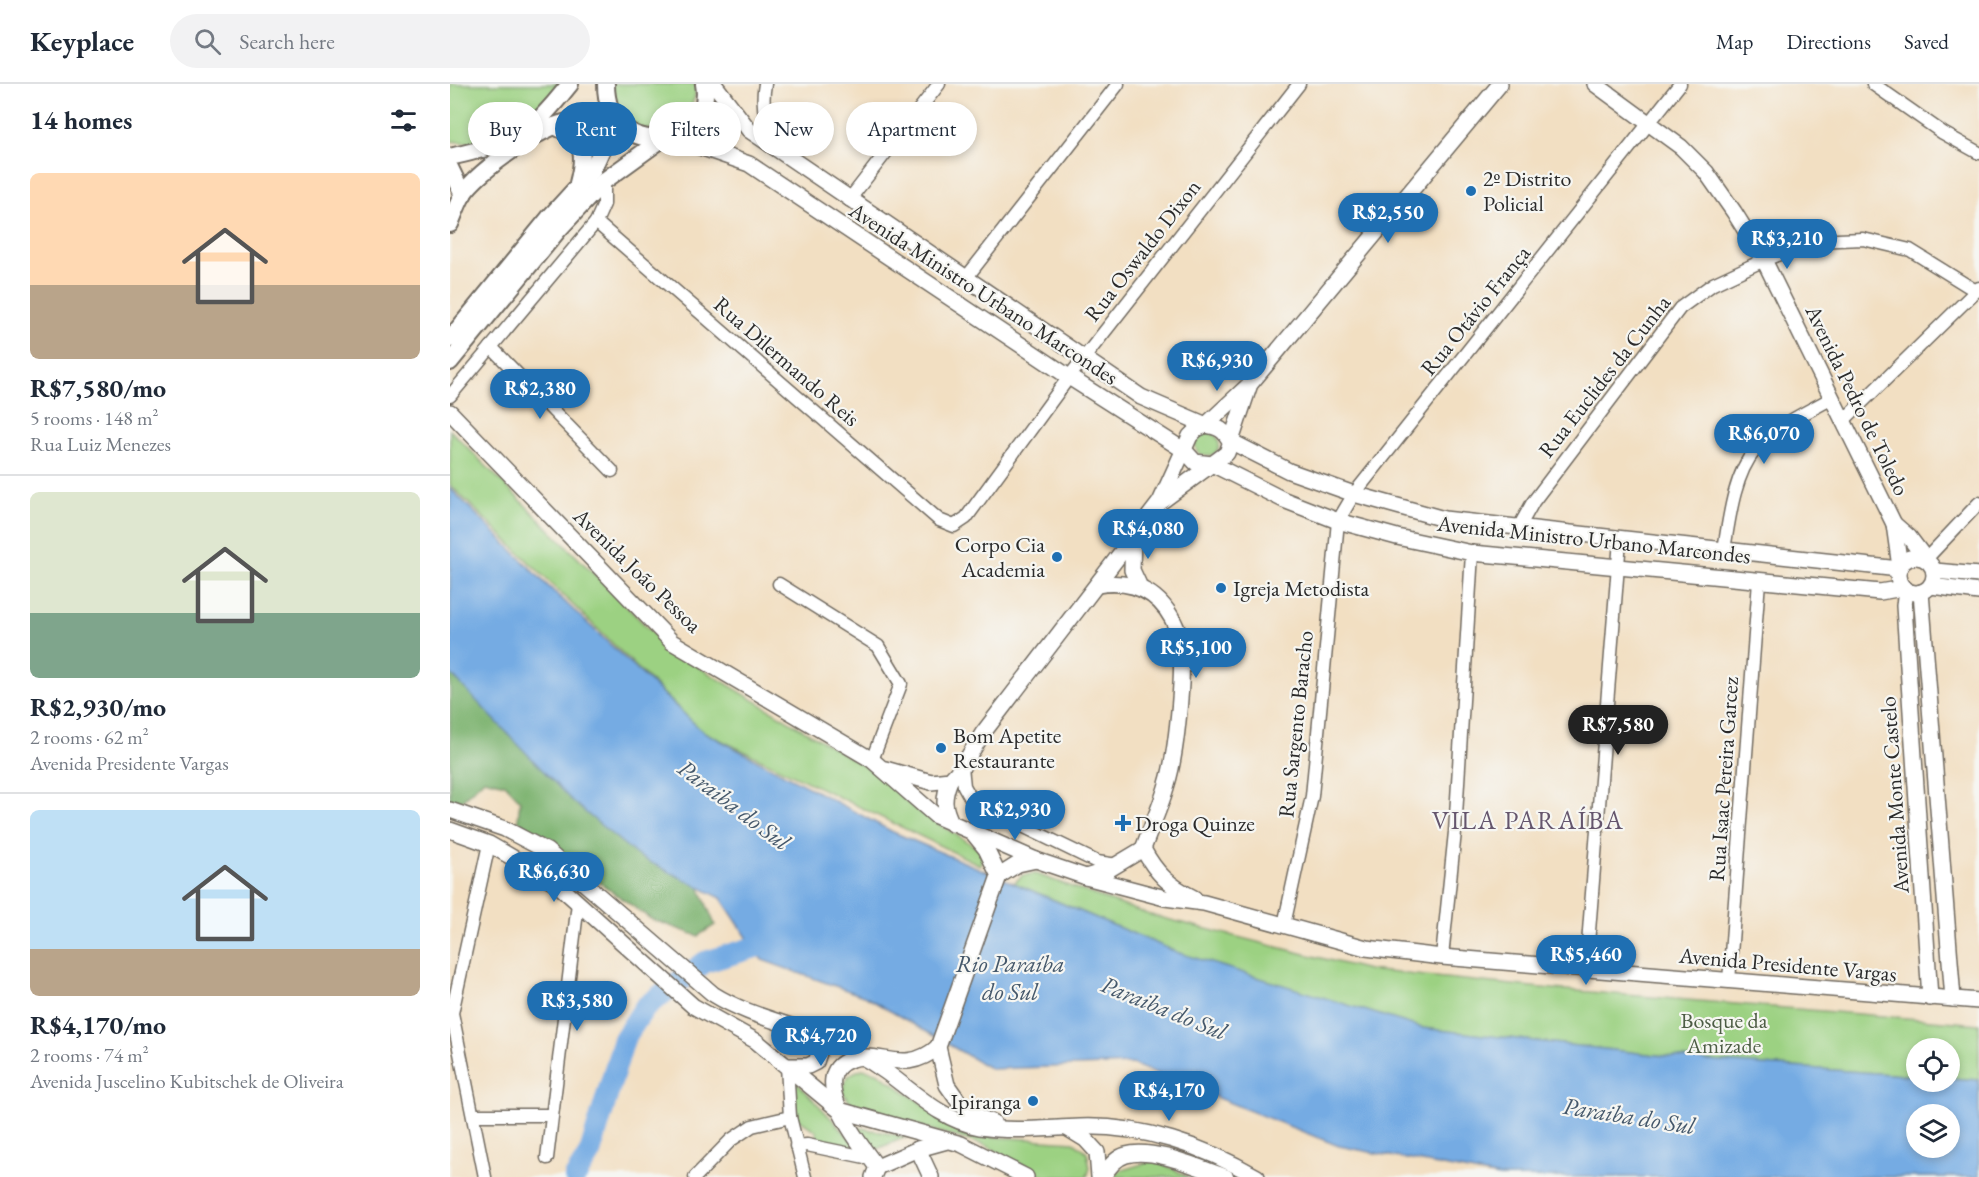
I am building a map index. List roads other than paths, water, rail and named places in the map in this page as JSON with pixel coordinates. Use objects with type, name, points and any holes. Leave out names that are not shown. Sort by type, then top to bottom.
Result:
[{"type":"main road","points":[[450,157],[516,139],[534,126],[570,84]]},
{"type":"main road","points":[[702,102],[704,84]]},
{"type":"main road","points":[[450,224],[463,195],[476,178],[515,148],[555,126]]},
{"type":"main road","points":[[450,339],[554,223],[604,181],[649,150]]},
{"type":"main road","points":[[576,188],[583,165],[582,156]]},
{"type":"main road","points":[[450,362],[554,223],[576,188],[592,171],[599,156]]},
{"type":"main road","points":[[450,168],[463,195]]},
{"type":"street","name":"Avenida Ministro Urbano Marcondes","points":[[714,84],[753,133]]},
{"type":"street","points":[[762,102],[765,84]]},
{"type":"street","points":[[849,200],[939,84]]},
{"type":"street","points":[[966,278],[1118,84]]},
{"type":"street","name":"Rua Oswaldo Dixon","points":[[954,526],[966,518],[1084,358],[1299,84]]},
{"type":"street","points":[[952,824],[944,808],[945,793],[950,780],[1160,502],[1190,436],[1197,429],[1206,425],[1251,383],[1500,84]]},
{"type":"street","name":"Avenida Pedro de Toledo","points":[[1595,84],[1681,147],[1706,172],[1764,260],[1894,524]]},
{"type":"street","name":"Rua Otávio França","points":[[1354,494],[1680,84]]},
{"type":"street","points":[[1873,84],[1943,133],[1979,153]]},
{"type":"street","name":"Avenida Ministro Urbano Marcondes","points":[[724,156],[749,164],[1069,378],[1185,451],[1195,462],[1212,464],[1284,500],[1338,521],[1397,537],[1472,553],[1880,592],[1915,589],[1979,592]]},
{"type":"street","name":"Avenida Ministro Urbano Marcondes","points":[[783,156],[1141,397],[1206,425],[1218,427],[1226,433],[1230,441],[1289,471],[1354,494],[1444,519],[1620,540],[1899,568]]},
{"type":"street","points":[[450,396],[596,222],[604,204],[604,181]]},
{"type":"street","name":"Rua Dilermando Reis","points":[[596,222],[939,520],[954,526]]},
{"type":"street","name":"Rua Euclides da Cunha","points":[[1518,529],[1533,502],[1680,308],[1713,284],[1764,260],[1813,241],[1863,239],[1910,250],[1977,290]]},
{"type":"street","points":[[1843,421],[1977,290]]},
{"type":"street","points":[[491,347],[612,471]]},
{"type":"street","points":[[1160,502],[1227,453],[1251,383]]},
{"type":"street","points":[[1724,550],[1734,492],[1755,450],[1788,423],[1832,398]]},
{"type":"street","name":"Avenida João Pessoa","points":[[450,412],[672,642],[876,764],[936,816],[971,831]]},
{"type":"street","name":"Rua Sargento Baracho","points":[[1284,926],[1312,796],[1338,521],[1354,494]]},
{"type":"street","points":[[1894,524],[1898,579],[1915,589],[1928,562],[1979,503]]},
{"type":"street","points":[[1894,524],[1910,537],[1928,562]]},
{"type":"street","points":[[1086,877],[1117,865],[1143,849],[1168,782],[1177,729],[1181,661],[1178,630],[1167,609],[1139,585],[1132,570],[1134,538]]},
{"type":"street","points":[[1586,969],[1620,540]]},
{"type":"street","points":[[1442,957],[1455,832],[1472,553]]},
{"type":"street","points":[[1899,568],[1905,560],[1913,556],[1979,575]]},
{"type":"street","name":"Rua Isaac Pereira Garcez","points":[[1729,981],[1759,580]]},
{"type":"street","points":[[1097,585],[1119,581],[1139,585]]},
{"type":"street","points":[[779,584],[878,646],[901,684],[876,764]]},
{"type":"street","name":"Avenida Monte Castelo","points":[[1915,589],[1904,606],[1930,999]]},
{"type":"street","name":"Avenida Monte Castelo","points":[[1915,589],[1953,999]]},
{"type":"street","name":"Avenida João Pessoa","points":[[876,764],[931,782],[950,780]]},
{"type":"street","points":[[962,767],[964,786],[973,802],[1097,862],[1117,865]]},
{"type":"street","points":[[450,810],[505,829],[547,850],[713,994],[735,1007],[828,1040],[885,1071],[949,1117],[979,1127],[1015,1129],[1081,1127],[1149,1134],[1198,1148],[1227,1160],[1257,1177]]},
{"type":"street","points":[[450,830],[489,843],[547,876],[693,1006],[756,1041],[839,1110],[961,1144],[1026,1177]]},
{"type":"street","points":[[971,831],[986,849],[999,878]]},
{"type":"street","name":"Avenida Presidente Vargas","points":[[971,831],[1036,860],[1086,877],[1165,898],[1204,903],[1366,948],[1442,957],[1930,999],[1979,1001]]},
{"type":"street","points":[[485,1177],[451,1011],[489,843]]},
{"type":"street","name":"Avenida Presidente Vargas","points":[[1143,849],[1153,868],[1164,881],[1204,903]]},
{"type":"street","points":[[873,1168],[839,1110],[832,1089],[833,1078],[839,1067],[849,1060],[862,1058],[908,1061],[926,1057],[939,1045],[999,878],[1018,864],[1036,860]]},
{"type":"street","points":[[547,1158],[578,903]]},
{"type":"street","points":[[787,1066],[808,1066],[816,1062],[821,1047],[818,1040],[791,1026]]},
{"type":"street","points":[[939,1045],[947,1085],[959,1102],[981,1118],[1015,1129]]},
{"type":"street","points":[[787,1066],[790,1117],[805,1177]]},
{"type":"street","points":[[473,1115],[551,1115]]},
{"type":"street","points":[[694,1177],[731,1140],[752,1126],[790,1117]]},
{"type":"street","points":[[1067,1128],[1085,1139],[1097,1152],[1101,1177]]},
{"type":"street","points":[[796,1146],[807,1145],[873,1168],[918,1149],[948,1141]]},
{"type":"street","points":[[918,1149],[931,1177]]},
{"type":"street","points":[[1101,1177],[1124,1155],[1146,1153],[1226,1177]]},
{"type":"water","name":"Rio Paraíba do Sul","points":[[450,488],[548,586],[702,731],[893,832],[1179,953],[1422,1028],[1708,1061],[1906,1075],[1906,1092],[1960,1092],[1960,1079],[1979,1080],[1979,1177],[1500,1177],[1339,1146],[1132,1064],[991,1069],[866,997],[762,960],[721,898],[638,856],[573,802],[450,673]]},
{"type":"waterway","points":[[575,1177],[590,1153],[624,1039],[645,1007],[705,962],[759,946],[778,928]]},
{"type":"place","name":"2º Distrito Policial","points":[[1471,191]]},
{"type":"place","name":"Corpo Cia Academia","points":[[1057,557]]},
{"type":"place","name":"Igreja Metodista","points":[[1221,588]]},
{"type":"place","name":"Bom Apetite Restaurante","points":[[941,748]]},
{"type":"place","name":"Droga Quinze","points":[[1123,823]]},
{"type":"place","name":"Ipiranga","points":[[1033,1101]]},
{"type":"district","name":"VILA PARAÍBA","points":[[1528,820]]},
{"type":"water label","name":"Paraiba do Sul","points":[[734,805]]},
{"type":"water label","name":"Paraiba do Sul","points":[[1164,1008]]},
{"type":"water label","name":"Paraiba do Sul","points":[[1629,1116]]},
{"type":"park label","name":"Bosque da Amizade","points":[[1724,1032]]}]
